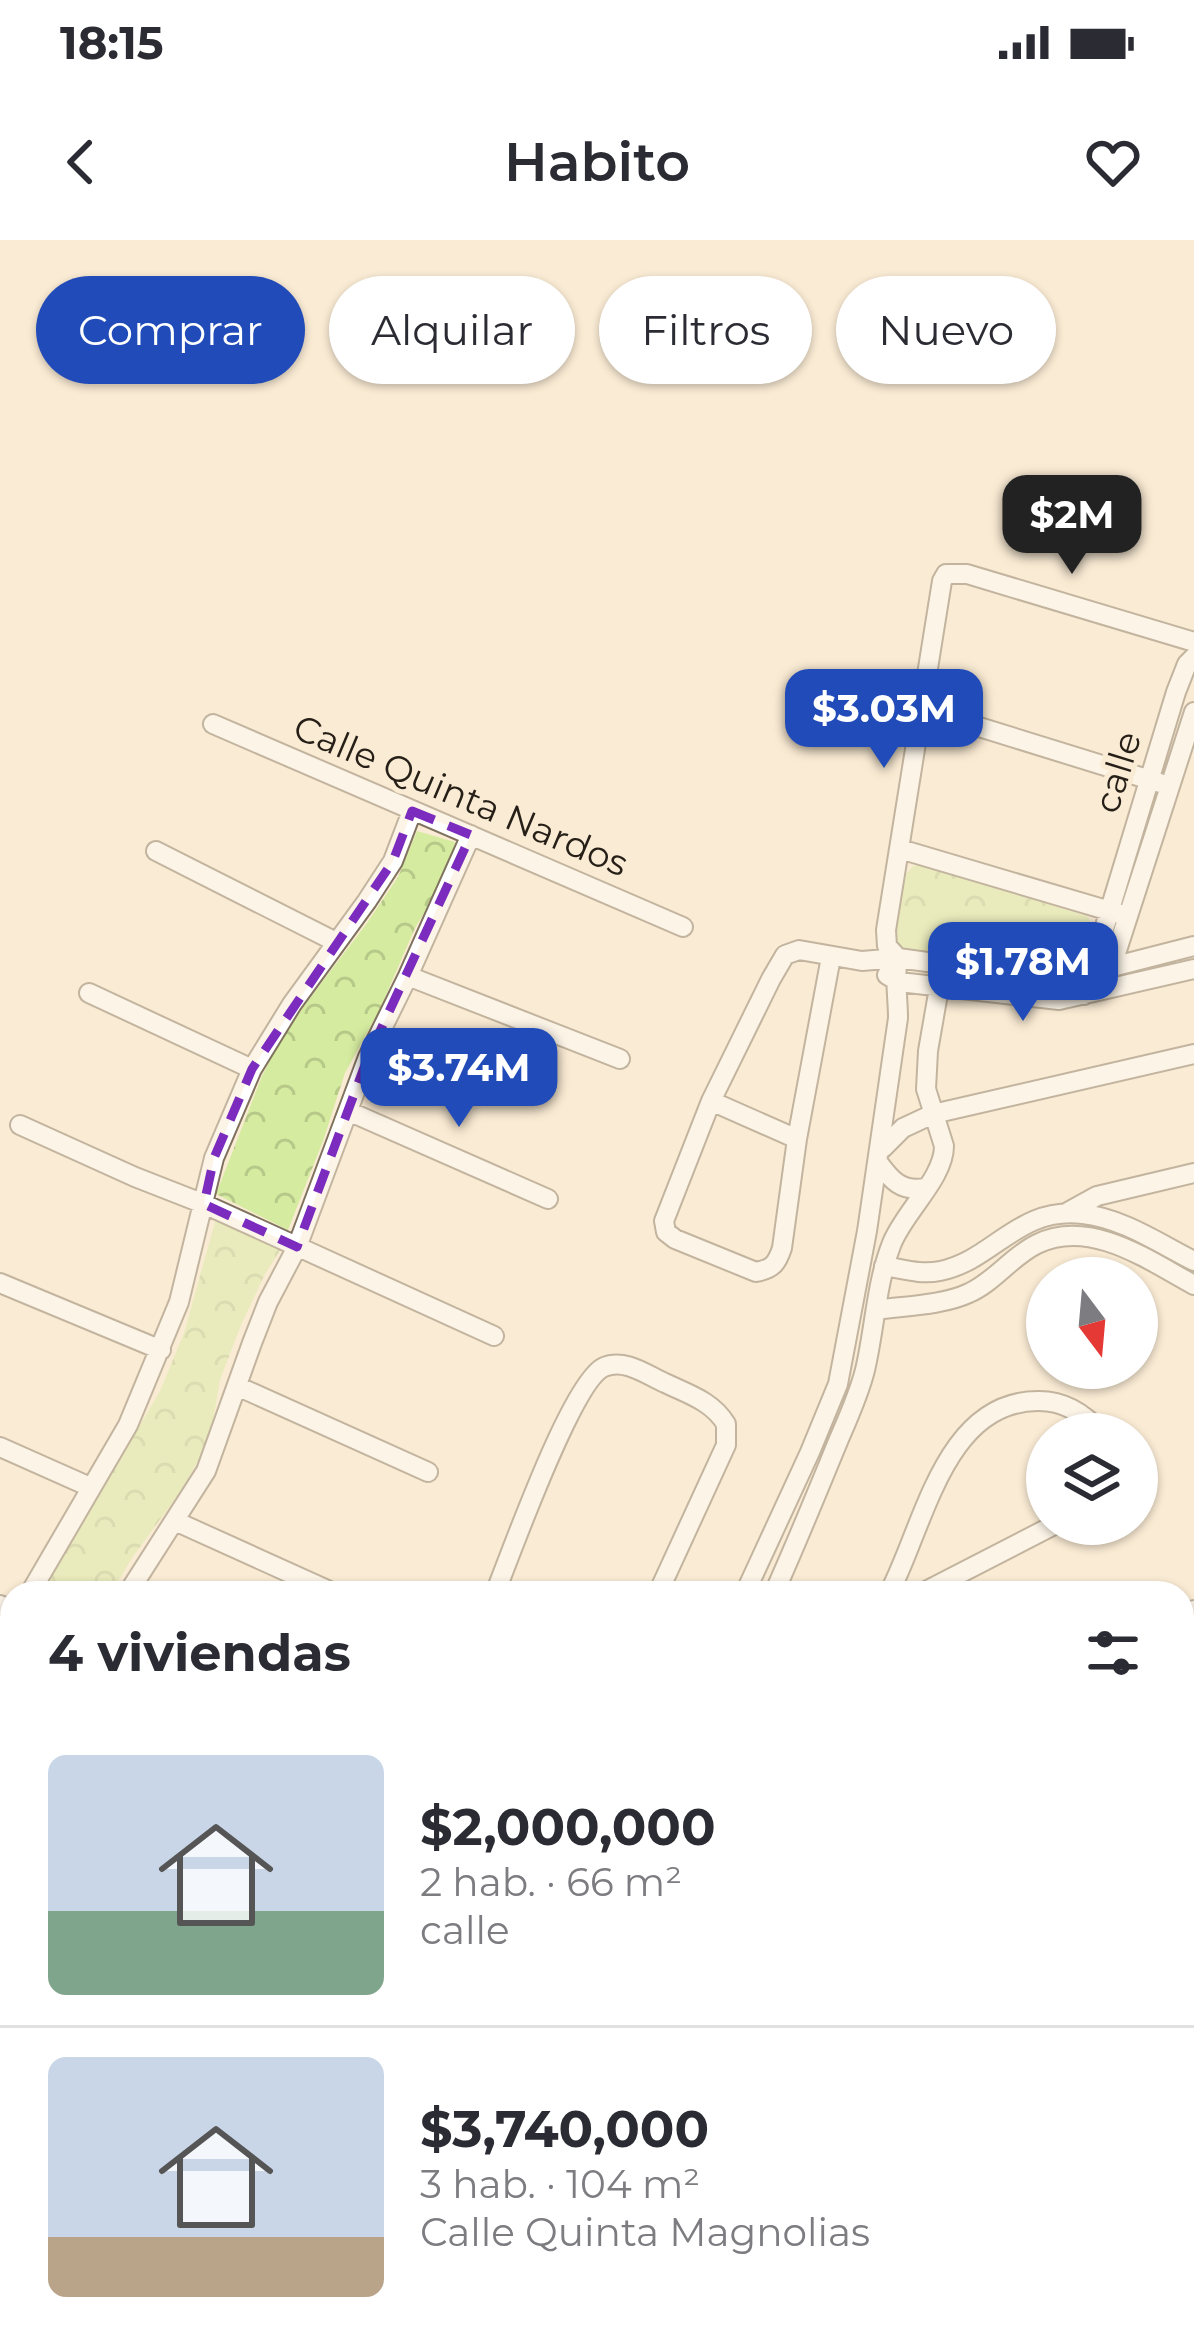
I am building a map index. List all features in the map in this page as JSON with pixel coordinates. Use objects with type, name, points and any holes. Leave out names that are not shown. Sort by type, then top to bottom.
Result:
[{"type":"street","points":[[751,1581],[838,1384],[879,1157],[898,1018],[898,958],[885,938],[940,588],[946,574],[968,574],[1194,642]]},
{"type":"street","name":"calle","points":[[1119,914],[1149,780],[1180,679],[1194,657]]},
{"type":"street","points":[[921,709],[1170,786]]},
{"type":"street","name":"calle","points":[[1094,993],[1194,712]]},
{"type":"street","name":"Calle Quinta Nardos","points":[[213,724],[683,927]]},
{"type":"street","points":[[37,1581],[128,1425],[160,1350],[178,1302],[214,1158],[252,1069],[292,1004],[367,902],[392,861],[412,811]]},
{"type":"street","points":[[136,1581],[206,1471],[268,1302],[297,1247],[368,1057],[471,835]]},
{"type":"street","points":[[900,850],[1119,914]]},
{"type":"street","points":[[156,851],[336,943]]},
{"type":"street","points":[[831,958],[782,1248],[776,1264],[757,1272],[675,1239],[667,1232],[665,1212],[711,1101],[785,955],[799,950],[862,961],[898,958],[1070,979],[1194,946]]},
{"type":"street","points":[[862,961],[896,981],[1042,1000],[1194,969]]},
{"type":"street","points":[[779,1581],[854,1406],[884,1266],[902,1222],[944,1156],[926,1089],[944,964]]},
{"type":"street","points":[[408,976],[620,1060]]},
{"type":"street","points":[[89,993],[252,1069]]},
{"type":"street","points":[[879,1157],[893,1135],[933,1114],[1194,1054]]},
{"type":"street","points":[[711,1101],[797,1139]]},
{"type":"street","points":[[348,1111],[548,1199]]},
{"type":"street","points":[[20,1125],[494,1336]]},
{"type":"street","points":[[879,1157],[903,1188],[925,1187]]},
{"type":"street","points":[[884,1266],[921,1273],[942,1271],[968,1261],[1024,1223],[1066,1213],[1097,1196],[1194,1173]]},
{"type":"street","points":[[1066,1213],[1088,1214],[1125,1226],[1194,1262]]},
{"type":"street","points":[[856,1286],[878,1300],[956,1298],[984,1284],[1036,1244],[1088,1236],[1122,1246],[1194,1285]]},
{"type":"street","points":[[968,1261],[984,1284]]},
{"type":"street","points":[[0,1283],[160,1350]]},
{"type":"street","points":[[500,1581],[582,1391],[605,1367],[623,1364],[709,1404],[726,1424],[726,1445],[664,1581]]},
{"type":"street","points":[[237,1386],[428,1472]]},
{"type":"street","points":[[895,1581],[939,1476],[961,1439],[986,1416],[1017,1402],[1045,1401],[1080,1413]]},
{"type":"street","points":[[0,1447],[90,1487]]},
{"type":"street","points":[[175,1521],[308,1581]]},
{"type":"street","points":[[945,1581],[1026,1539]]},
{"type":"highlighted area","points":[[412,811],[471,835],[368,1057],[297,1247],[204,1204],[214,1158],[252,1069],[393,861]]},
{"type":"green space","points":[[417,831],[455,842],[448,873],[415,928],[379,1011],[345,1073],[288,1230],[216,1194],[262,1076],[285,1031],[398,877]]},
{"type":"green space","points":[[919,865],[1087,916],[1095,929],[1083,964],[1070,974],[904,951],[895,933],[906,874]]},
{"type":"green space","points":[[217,1215],[281,1249],[241,1325],[220,1380],[210,1439],[183,1488],[118,1581],[48,1581],[96,1490],[160,1391],[184,1333]]}]
